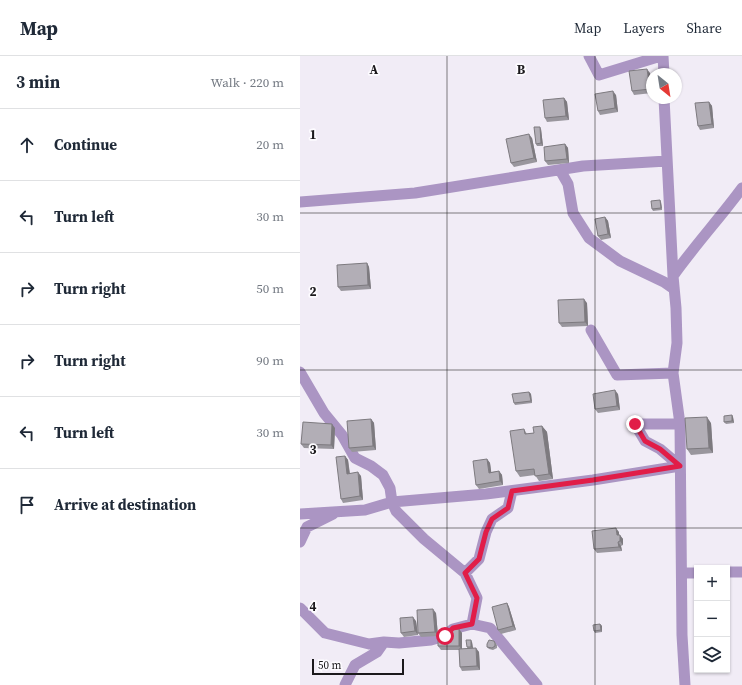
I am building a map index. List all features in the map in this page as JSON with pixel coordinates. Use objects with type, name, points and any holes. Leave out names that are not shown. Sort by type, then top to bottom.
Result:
[{"type":"street","points":[[589,56],[599,75],[662,56],[663,68]]},
{"type":"street","points":[[664,104],[677,344],[673,373],[680,424],[682,635],[685,685]]},
{"type":"street","points":[[300,202],[414,193],[583,166],[667,161]]},
{"type":"street","points":[[560,170],[568,184],[573,213],[590,238],[620,261],[664,282],[674,289]]},
{"type":"street","points":[[673,276],[692,249],[726,210],[742,188]]},
{"type":"street","points":[[591,330],[617,375],[673,373]]},
{"type":"street","points":[[300,372],[324,413],[342,435],[355,458],[383,474],[390,488],[392,502],[396,511],[408,524],[465,573],[477,598],[472,624]]},
{"type":"street","points":[[680,424],[635,424],[645,441],[660,449],[680,466]]},
{"type":"street","points":[[300,514],[366,510],[392,502],[512,491],[680,466]]},
{"type":"street","points":[[465,573],[479,559],[486,532],[492,519],[508,508],[512,491]]},
{"type":"street","points":[[300,542],[307,527],[337,512]]},
{"type":"street","points":[[730,572],[742,572]]},
{"type":"street","points":[[682,574],[694,573]]},
{"type":"street","points":[[300,608],[325,632],[369,644],[431,640],[445,636],[453,628],[472,624],[490,628],[537,685]]},
{"type":"street","points":[[346,685],[355,665],[377,652],[384,642]]},
{"type":"building","points":[[646,69],[646,89],[632,91],[629,71]]},
{"type":"building","points":[[613,91],[615,108],[598,111],[595,94]]},
{"type":"building","points":[[564,98],[566,116],[545,118],[543,100]]},
{"type":"building","points":[[709,102],[712,124],[698,126],[695,103]]},
{"type":"building","points":[[534,127],[540,127],[541,143],[536,144]]},
{"type":"building","points":[[529,134],[534,158],[511,163],[506,139]]},
{"type":"building","points":[[565,144],[567,159],[545,161],[544,147]]},
{"type":"building","points":[[660,200],[661,208],[652,209],[651,201]]},
{"type":"building","points":[[605,217],[608,234],[598,236],[595,219]]},
{"type":"building","points":[[367,263],[368,285],[338,287],[337,265]]},
{"type":"building","points":[[584,299],[585,322],[559,323],[558,300]]},
{"type":"building","points":[[615,390],[617,406],[595,409],[593,394]]},
{"type":"building","points":[[529,392],[531,401],[514,403],[512,394]]},
{"type":"building","points":[[732,415],[732,421],[724,422],[724,416]]},
{"type":"building","points":[[707,417],[709,448],[687,449],[685,418]]},
{"type":"building","points":[[371,419],[373,446],[349,448],[347,421]]},
{"type":"building","points":[[303,422],[332,424],[331,445],[301,444]]},
{"type":"building","points":[[542,426],[549,474],[535,476],[534,469],[516,471],[510,431],[524,429],[525,434],[534,433],[533,427]]},
{"type":"building","points":[[345,456],[347,474],[358,472],[360,496],[341,499],[336,457]]},
{"type":"building","points":[[487,459],[489,473],[499,471],[500,481],[476,485],[473,461]]},
{"type":"building","points":[[616,528],[617,535],[620,535],[620,541],[618,542],[619,547],[594,549],[592,531]]},
{"type":"building","points":[[507,603],[513,626],[498,630],[492,607]]},
{"type":"building","points":[[433,609],[435,632],[418,633],[417,610]]},
{"type":"building","points":[[413,617],[415,631],[401,633],[400,618]]},
{"type":"building","points":[[600,624],[601,630],[594,631],[593,625]]},
{"type":"building","points":[[459,629],[459,646],[438,646],[438,638],[449,637],[449,630]]},
{"type":"building","points":[[466,640],[471,640],[471,647],[467,647]]},
{"type":"building","points":[[489,640],[494,641],[495,643],[495,646],[492,648],[487,647]]},
{"type":"building","points":[[476,648],[477,666],[460,667],[459,649]]},
{"type":"route","points":[[445,636],[453,628],[472,624],[477,598],[465,573],[479,559],[486,532],[492,519],[508,508],[512,491],[680,466],[660,449],[645,441],[635,424]]}]
